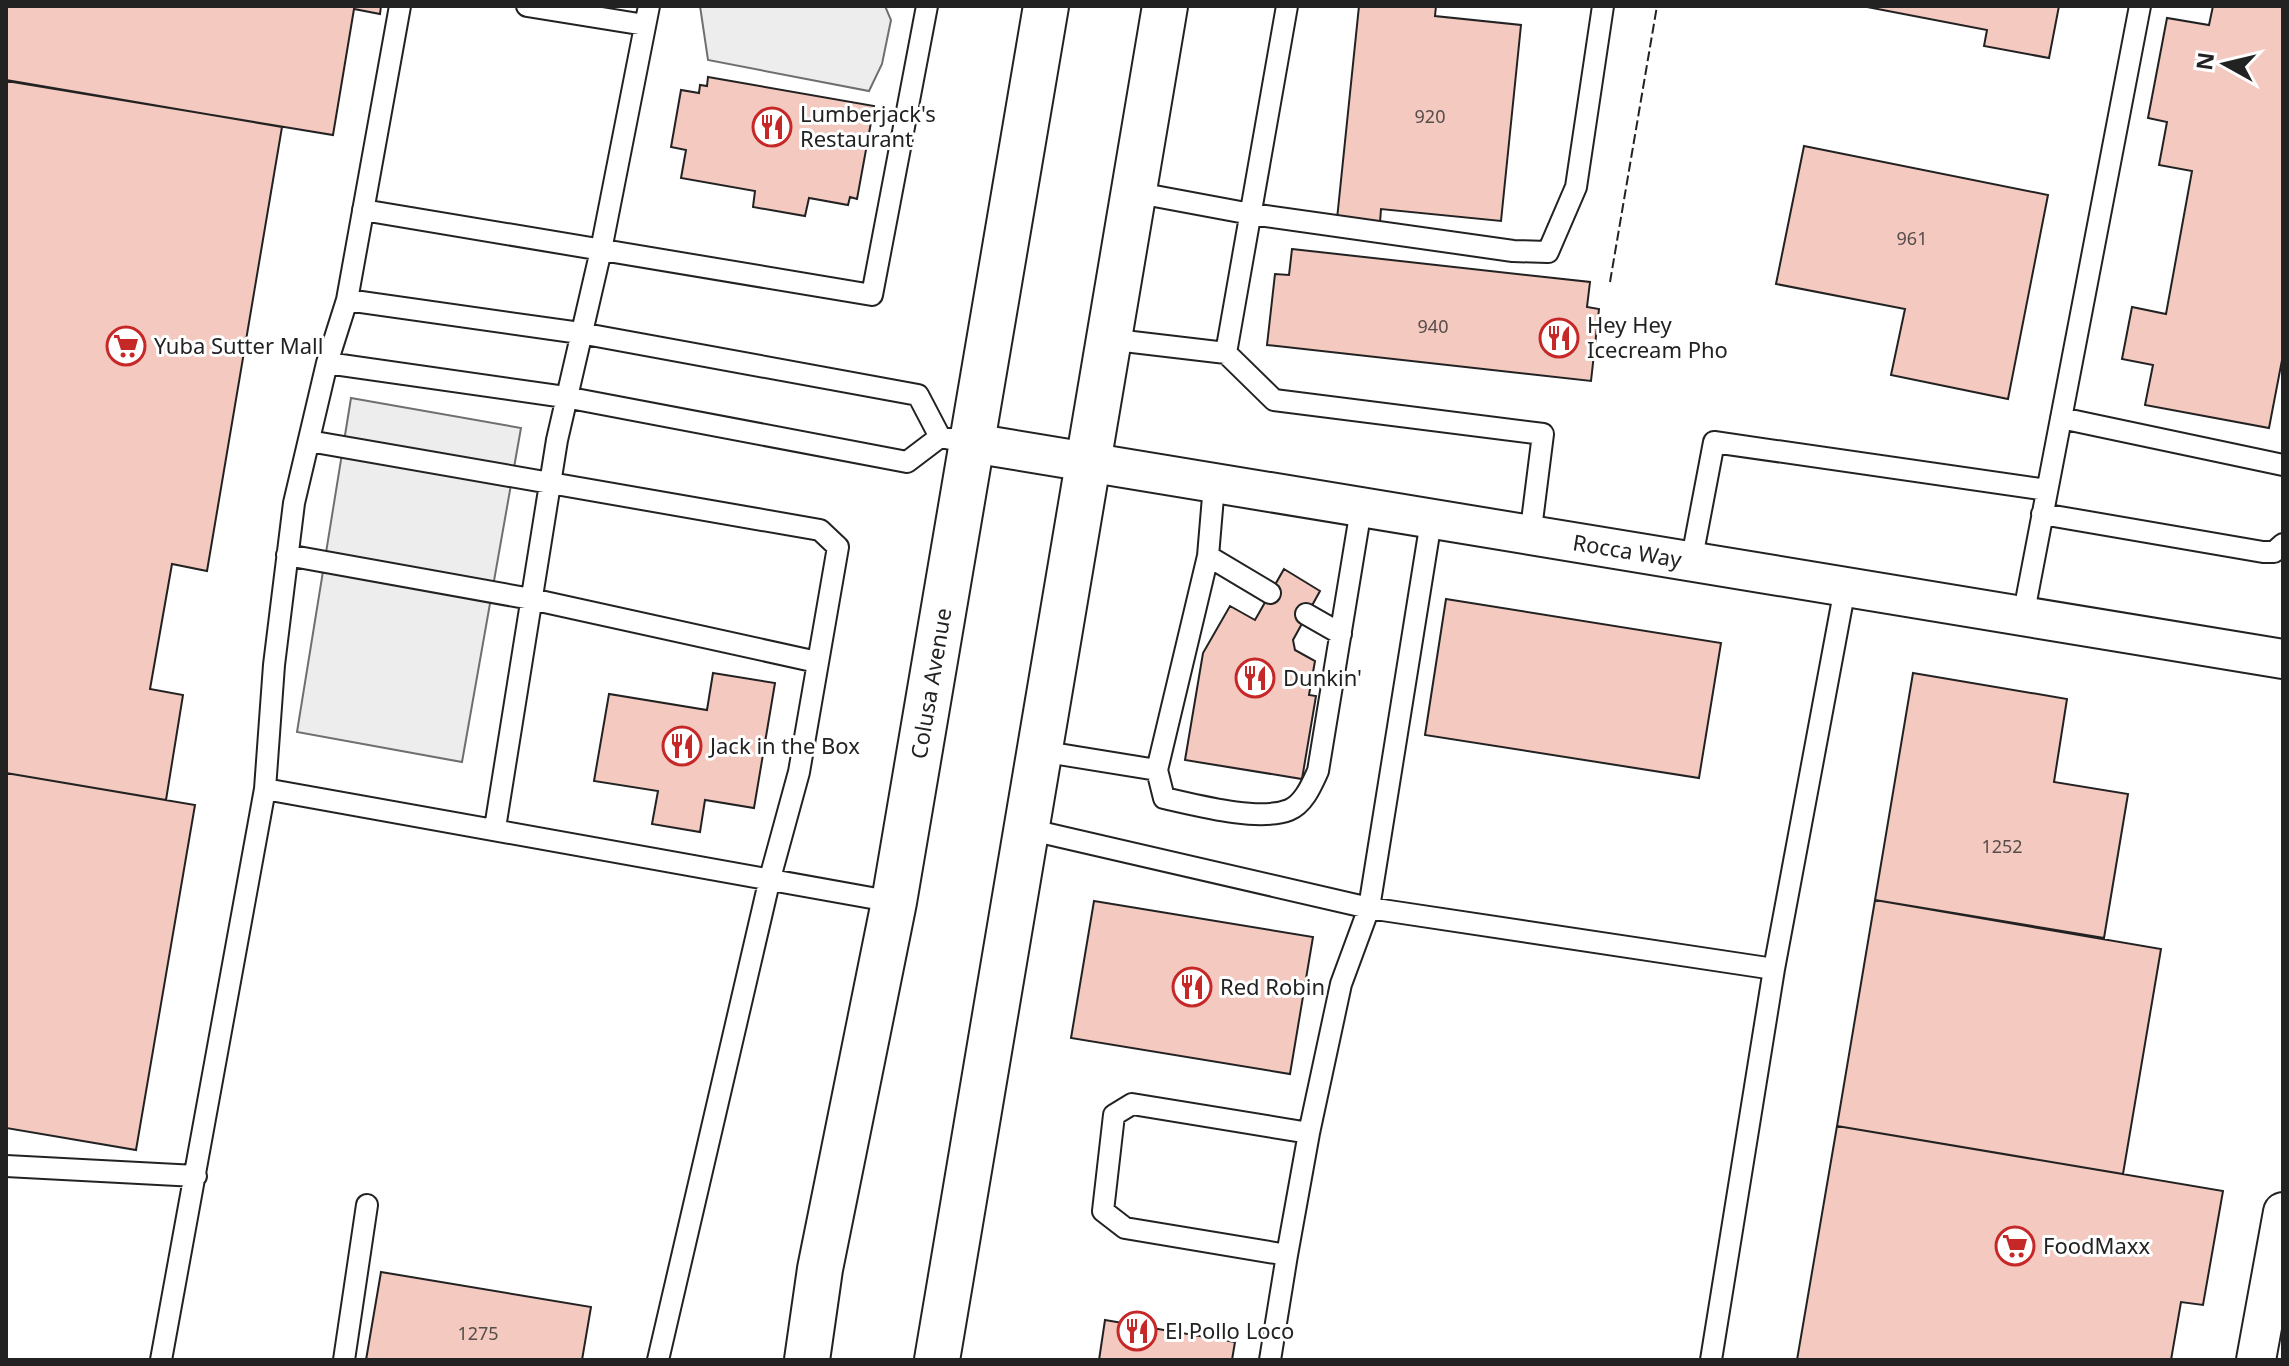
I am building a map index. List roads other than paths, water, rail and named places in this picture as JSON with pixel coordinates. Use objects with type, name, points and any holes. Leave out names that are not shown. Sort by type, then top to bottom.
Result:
[{"type":"highway","name":"Colusa Avenue","points":[[807,1360],[820,1269],[894,902],[956,440],[1046,6]]},
{"type":"highway","points":[[937,1360],[1165,6]]},
{"type":"street","name":"Rocca Way","points":[[956,440],[1089,465],[2283,659]]},
{"type":"street","points":[[2256,1360],[2283,1212]]},
{"type":"lane","points":[[161,1360],[265,789],[294,503],[327,363],[347,300],[400,6]]},
{"type":"lane","points":[[495,828],[565,397],[601,250],[647,16],[527,6]]},
{"type":"lane","points":[[363,210],[872,295],[927,6]]},
{"type":"lane","points":[[1226,353],[1287,6]]},
{"type":"lane","points":[[1133,192],[1251,214],[1513,251],[1548,252],[1576,187],[1603,6]]},
{"type":"lane","points":[[2023,617],[2140,6]]},
{"type":"lane","points":[[327,363],[565,397],[907,462],[956,440],[918,395],[580,333],[347,300]]},
{"type":"lane","points":[[1107,339],[1226,353],[1274,400],[1543,434],[1530,537]]},
{"type":"lane","points":[[2061,418],[2283,465]]},
{"type":"lane","points":[[309,441],[820,530],[838,547],[799,772],[770,878],[658,1360]]},
{"type":"lane","points":[[1691,563],[1714,442],[2047,490]]},
{"type":"lane","points":[[1214,485],[1208,556],[1157,770],[1164,798],[1266,814],[1290,809],[1301,800],[1318,771],[1361,509]]},
{"type":"lane","points":[[2042,514],[2263,552],[2274,552],[2283,544]]},
{"type":"lane","points":[[1270,1360],[1309,1133],[1341,984],[1369,908],[1431,521]]},
{"type":"lane","points":[[287,555],[531,599],[817,662]]},
{"type":"lane","points":[[1208,556],[1270,593]]},
{"type":"lane","points":[[1711,1360],[1774,969],[1845,588]]},
{"type":"lane","points":[[1306,614],[1341,634]]},
{"type":"lane","points":[[1040,751],[1157,770]]},
{"type":"lane","points":[[265,789],[894,902]]},
{"type":"lane","points":[[1027,829],[1369,908],[1774,969]]},
{"type":"lane","points":[[1287,1255],[1125,1228],[1103,1211],[1114,1115],[1132,1104],[1309,1133]]},
{"type":"lane","points":[[6,1166],[196,1176]]},
{"type":"lane","points":[[344,1360],[367,1205]]},
{"type":"place","name":"Lumberjack's Restaurant","points":[[772,127]]},
{"type":"place","name":"Hey Hey Icecream Pho","points":[[1559,338]]},
{"type":"place","name":"Yuba Sutter Mall","points":[[126,346]]},
{"type":"place","name":"Dunkin'","points":[[1255,678]]},
{"type":"place","name":"Jack in the Box","points":[[682,746]]},
{"type":"place","name":"Red Robin","points":[[1192,987]]},
{"type":"place","name":"FoodMaxx","points":[[2015,1246]]},
{"type":"place","name":"El Pollo Loco","points":[[1137,1331]]}]
